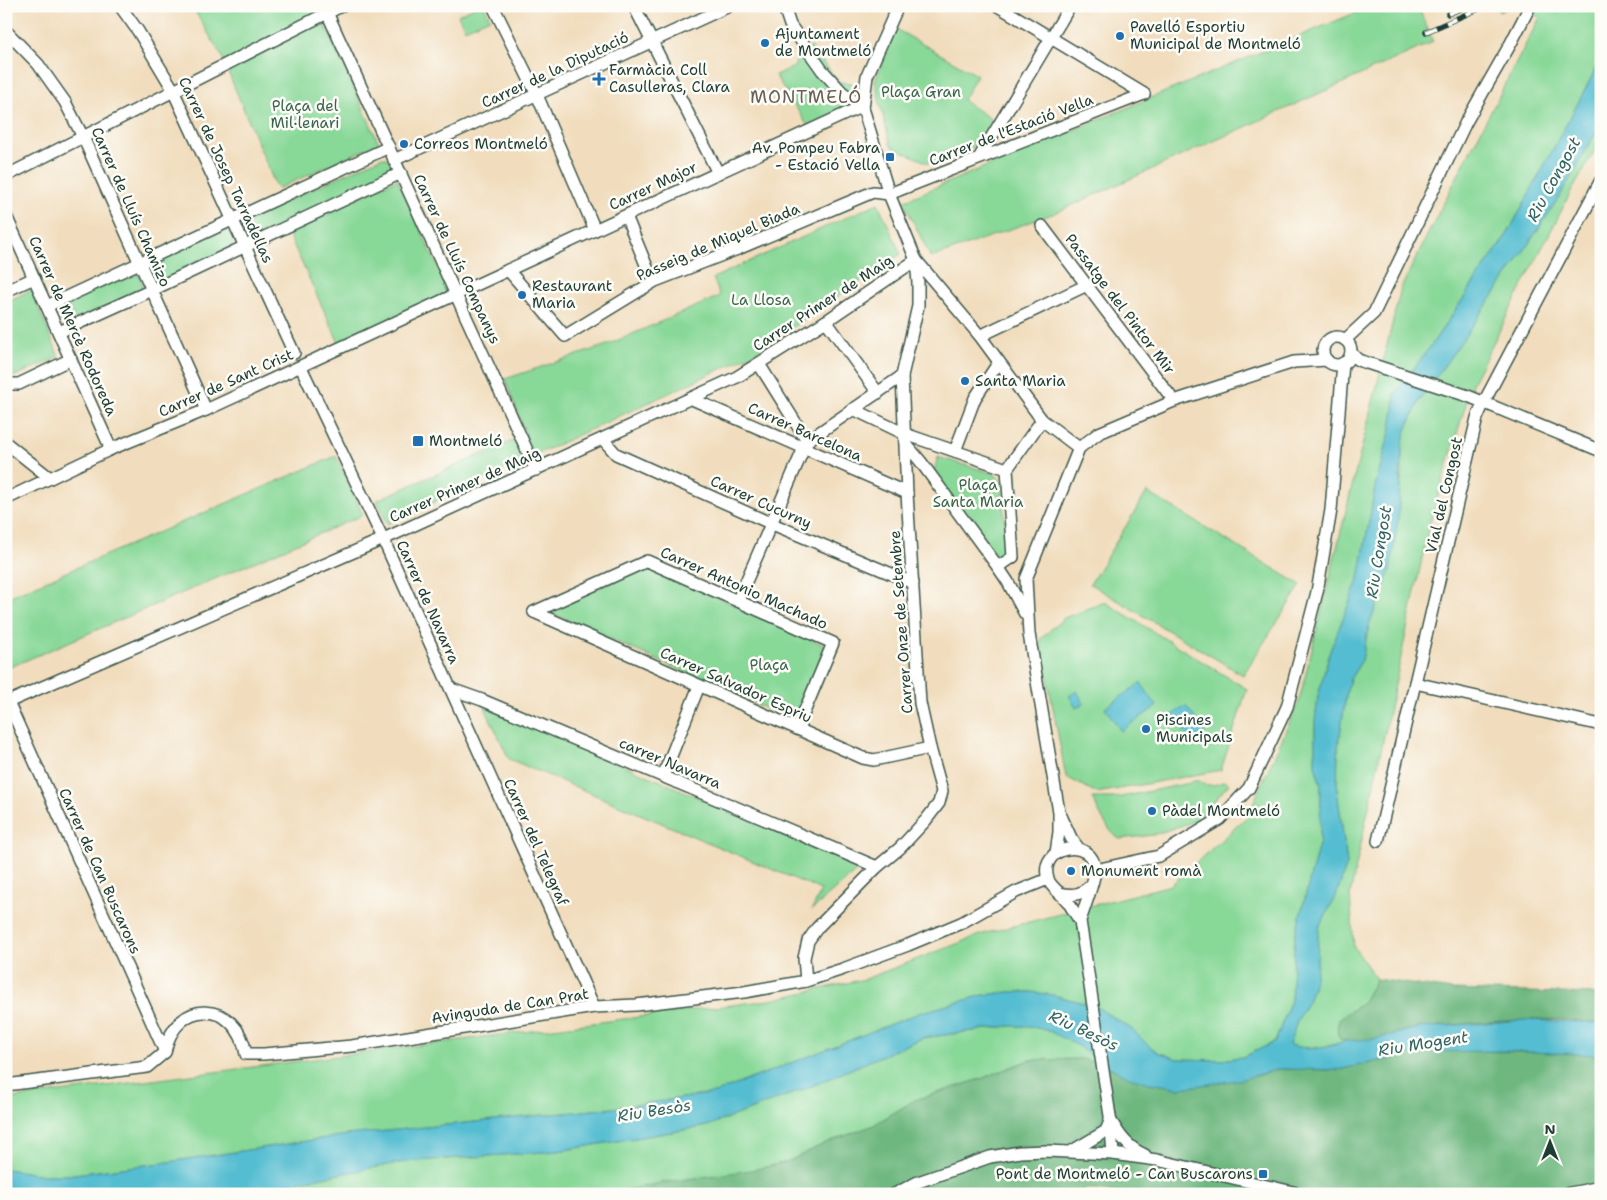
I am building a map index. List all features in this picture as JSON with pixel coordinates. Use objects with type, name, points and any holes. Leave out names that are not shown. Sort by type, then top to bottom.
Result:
[{"type":"street","name":"Carrer de Josep Tarradellas","points":[[120,6],[138,31],[173,91],[294,353]]},
{"type":"street","points":[[6,176],[326,10],[341,6]]},
{"type":"street","points":[[493,6],[537,95],[595,230]]},
{"type":"street","points":[[634,6],[718,173]]},
{"type":"street","name":"Carrer de la Diputació","points":[[394,160],[729,6]]},
{"type":"street","points":[[898,6],[867,76],[863,108],[889,194],[916,260],[980,336],[1042,420],[1079,448]]},
{"type":"street","points":[[998,6],[1050,37]]},
{"type":"street","points":[[978,158],[1070,6]]},
{"type":"street","points":[[1345,340],[1374,313],[1466,122],[1530,6]]},
{"type":"street","points":[[784,7],[790,25],[822,70],[841,91],[863,108]]},
{"type":"street","name":"Carrer de Lluís Companys","points":[[326,10],[458,295],[536,470]]},
{"type":"street","name":"Carrer de Lluís Chamizo","points":[[6,31],[38,64],[65,102],[83,137],[206,410]]},
{"type":"street","name":"Carrer de l'Estació Vella","points":[[889,194],[1144,94],[1050,37]]},
{"type":"street","name":"Carrer Major","points":[[458,295],[856,109],[863,108]]},
{"type":"street","points":[[47,306],[389,148]]},
{"type":"street","points":[[59,332],[401,173]]},
{"type":"street","name":"Vial del Congost","points":[[1378,840],[1477,418],[1601,180]]},
{"type":"street","name":"Passeig de Miquel Biada","points":[[508,270],[565,336],[652,277],[740,248],[873,192],[889,194]]},
{"type":"street","name":"Carrer de Mercè Rodoreda","points":[[6,216],[111,449]]},
{"type":"street","points":[[626,216],[652,277]]},
{"type":"street","name":"Passatge del Pintor Mir","points":[[1042,226],[1174,401]]},
{"type":"street","name":"Carrer Onze de Setembre","points":[[806,981],[804,958],[808,941],[817,928],[877,867],[900,848],[926,820],[939,803],[942,791],[920,703],[907,493],[902,376],[919,298],[916,260]]},
{"type":"street","name":"Carrer Primer de Maig","points":[[8,702],[383,539],[603,440],[737,377],[826,321],[916,260]]},
{"type":"street","points":[[6,291],[34,278]]},
{"type":"street","points":[[980,336],[1087,285]]},
{"type":"street","points":[[919,298],[929,289],[940,290]]},
{"type":"street","name":"Carrer de Sant Crist","points":[[6,499],[111,449],[206,410],[458,295]]},
{"type":"street","points":[[826,321],[878,393]]},
{"type":"street","points":[[1327,360],[1323,350],[1327,341],[1336,337],[1349,343],[1351,353],[1358,360],[1468,396],[1601,451]]},
{"type":"street","points":[[1056,853],[1059,812],[1038,694],[1027,617],[1026,578],[1079,448],[1099,433],[1174,401],[1294,362],[1327,360],[1335,364],[1343,363],[1351,353]]},
{"type":"street","points":[[6,384],[19,384],[71,359]]},
{"type":"street","points":[[955,451],[975,398],[999,362]]},
{"type":"street","points":[[1095,870],[1159,856],[1204,831],[1220,819],[1249,788],[1287,707],[1317,592],[1331,510],[1343,363]]},
{"type":"street","points":[[759,364],[806,445]]},
{"type":"street","name":"Carrer de Navarra","points":[[301,367],[383,539],[451,689]]},
{"type":"street","points":[[738,600],[770,523],[806,445],[902,376]]},
{"type":"street","name":"Carrer Barcelona","points":[[692,398],[806,445],[907,493]]},
{"type":"street","points":[[853,410],[906,439],[955,451],[1007,469]]},
{"type":"street","points":[[1013,557],[1007,469],[1042,420]]},
{"type":"street","points":[[906,439],[1008,582],[1027,617]]},
{"type":"street","name":"Carrer Cucurny","points":[[603,440],[616,454],[770,523],[913,583]]},
{"type":"street","points":[[6,443],[50,478]]},
{"type":"street","points":[[998,568],[1013,557]]},
{"type":"street","points":[[1013,557],[1032,565]]},
{"type":"street","name":"Carrer Antonio Machado","points":[[534,612],[647,561],[738,600],[832,643],[797,729]]},
{"type":"street","points":[[1008,582],[1017,583],[1026,578]]},
{"type":"street","name":"Carrer Salvador Espriu","points":[[534,612],[863,758],[874,760],[930,748]]},
{"type":"street","points":[[1415,683],[1601,725]]},
{"type":"street","points":[[663,776],[699,686]]},
{"type":"street","name":"carrer Navarra","points":[[451,689],[482,700],[877,867]]},
{"type":"street","name":"Carrer del Telegraf","points":[[451,689],[594,1007]]},
{"type":"street","name":"Carrer de Can Buscarons","points":[[8,702],[165,1052]]},
{"type":"street","points":[[1059,812],[1071,838],[1079,849],[1089,855],[1095,870],[1080,921],[1110,1115],[1113,1154]]},
{"type":"street","points":[[1079,849],[1066,848],[1056,853],[1049,861],[1048,879],[1052,887],[1069,903],[1080,921]]},
{"type":"street","name":"Avinguda de Can Prat","points":[[165,1052],[168,1039],[175,1027],[184,1019],[195,1014],[207,1013],[224,1018],[238,1029],[244,1040],[246,1054],[264,1054],[370,1044],[594,1007],[636,1005],[734,994],[806,981],[843,970],[952,927],[1016,892],[1048,879]]},
{"type":"street","points":[[1060,893],[1071,896],[1090,886]]},
{"type":"street","points":[[6,1085],[147,1067],[165,1052]]},
{"type":"street","points":[[1072,1151],[1106,1131],[1110,1115]]},
{"type":"street","points":[[1110,1115],[1121,1138],[1134,1151],[1157,1160]]},
{"type":"street","points":[[895,1194],[918,1182],[997,1156],[1020,1152],[1072,1151],[1157,1160],[1281,1191],[1301,1194]]},
{"type":"street","points":[[1565,1194],[1601,1187]]},
{"type":"green space","name":"Plaça del Mil·lenari","points":[[192,6],[316,6],[379,143],[277,189],[221,55]]},
{"type":"green space","points":[[476,6],[484,6],[490,18],[465,29],[458,15]]},
{"type":"green space","points":[[1372,6],[1418,6],[1433,42],[1055,213],[931,258],[903,201]]},
{"type":"green space","points":[[1497,6],[1513,6],[1499,12]]},
{"type":"green space","points":[[1513,6],[1601,6],[1601,58],[1508,233],[1430,347],[1395,393],[1390,432],[1375,487],[1359,578],[1330,651],[1318,696],[1315,721],[1315,765],[1321,786],[1320,841],[1295,935],[1291,1000],[1275,1042],[1243,1057],[1221,1060],[1178,1059],[1158,1052],[1133,1030],[1095,1006],[1053,995],[1009,992],[984,995],[919,1013],[715,1093],[623,1107],[347,1135],[162,1163],[67,1175],[44,1175],[6,1169],[6,1099],[770,1000],[865,979],[983,934],[1171,885],[1247,817],[1299,701],[1401,288],[1540,17]]},
{"type":"green space","name":"Plaça Gran","points":[[896,29],[977,75],[963,100],[992,120],[975,146],[928,163],[891,146],[875,80]]},
{"type":"green space","points":[[811,47],[839,82],[852,83],[854,113],[811,131],[775,75],[794,67],[798,56]]},
{"type":"green space","points":[[1601,123],[1601,140],[1570,194],[1472,384],[1429,526],[1350,895],[1354,947],[1376,979],[1362,1004],[1340,1018],[1337,1029],[1340,1039],[1345,1041],[1317,1047],[1288,1046],[1313,987],[1317,965],[1320,925],[1336,896],[1347,864],[1337,790],[1338,748],[1350,679],[1362,660],[1369,625],[1390,571],[1402,473],[1402,442],[1406,430],[1420,400],[1508,275],[1560,196]]},
{"type":"green space","points":[[382,157],[389,159],[393,170],[389,176],[252,239],[244,236],[241,228],[247,219]]},
{"type":"green space","points":[[397,179],[451,295],[340,345],[287,231]]},
{"type":"green space","name":"La Llosa","points":[[878,203],[901,254],[751,355],[387,524],[377,500],[526,435],[505,379],[607,345],[720,296],[713,278]]},
{"type":"green space","points":[[226,230],[233,236],[233,244],[229,250],[162,281],[157,280],[151,275],[151,266],[154,262],[220,231]]},
{"type":"green space","points":[[131,273],[141,278],[142,286],[138,292],[71,322],[66,323],[61,320],[58,313],[61,304]]},
{"type":"green space","points":[[31,290],[59,357],[13,377],[6,377],[6,302]]},
{"type":"green space","points":[[336,456],[363,515],[6,669],[6,598]]},
{"type":"green space","name":"Plaça Santa Maria","points":[[938,457],[995,474],[1002,483],[1007,554],[999,559],[933,474]]},
{"type":"green space","points":[[1147,492],[1301,585],[1243,675],[1090,584]]},
{"type":"green space","name":"Plaça","points":[[647,566],[826,646],[794,721],[547,611]]},
{"type":"green space","name":"Piscines Municipals","points":[[1105,602],[1247,689],[1221,770],[1097,793],[1066,777],[1040,639],[1064,618]]},
{"type":"green space","points":[[485,708],[489,708],[852,863],[856,871],[812,910],[821,890],[509,759]]},
{"type":"green space","name":"Pàdel Montmeló","points":[[1193,781],[1215,785],[1225,781],[1229,784],[1198,820],[1153,835],[1119,839],[1106,825],[1092,798],[1116,798]]},
{"type":"green space","points":[[1376,979],[1452,990],[1601,994],[1601,1024],[1570,1020],[1538,1019],[1418,1028],[1359,1042],[1340,1039],[1337,1028],[1340,1018],[1362,1003]]},
{"type":"green space","points":[[1008,1026],[1032,1026],[1049,1031],[1076,1045],[1109,1067],[1082,1059],[1029,1060],[981,1079],[915,1100],[872,1126],[828,1142],[787,1162],[752,1171],[667,1182],[606,1194],[222,1194],[404,1162],[558,1151],[707,1126],[807,1088],[923,1038]]},
{"type":"green space","points":[[1447,1051],[1601,1055],[1601,1194],[1123,1194],[1091,1189],[1079,1191],[1075,1194],[606,1194],[667,1182],[752,1170],[787,1162],[828,1142],[872,1126],[915,1100],[981,1079],[1029,1060],[1082,1059],[1109,1067],[1149,1083],[1181,1088],[1260,1075],[1279,1069],[1338,1070],[1406,1055]]},
{"type":"water","points":[[1601,58],[1601,123],[1560,196],[1508,275],[1420,400],[1406,430],[1402,447],[1398,521],[1390,571],[1369,625],[1362,660],[1350,679],[1338,748],[1337,790],[1347,864],[1336,896],[1320,925],[1317,965],[1313,987],[1298,1019],[1289,1045],[1310,1049],[1328,1047],[1345,1041],[1374,1039],[1418,1028],[1523,1020],[1589,1022],[1601,1024],[1601,1055],[1505,1051],[1420,1052],[1338,1070],[1279,1069],[1239,1080],[1181,1088],[1149,1083],[1129,1077],[1109,1067],[1075,1044],[1049,1031],[1029,1026],[1008,1026],[923,1038],[807,1088],[707,1126],[558,1151],[404,1162],[222,1194],[6,1194],[6,1169],[44,1175],[67,1175],[162,1163],[347,1135],[623,1107],[715,1093],[919,1013],[984,995],[1009,992],[1053,995],[1095,1006],[1133,1030],[1157,1052],[1178,1059],[1221,1060],[1243,1057],[1275,1042],[1291,1000],[1295,935],[1320,841],[1321,786],[1315,765],[1315,721],[1318,696],[1330,651],[1359,578],[1375,487],[1390,432],[1395,393],[1430,347],[1508,233]]},
{"type":"water","points":[[1141,683],[1157,706],[1121,731],[1105,708]]},
{"type":"water","points":[[1077,691],[1084,704],[1076,708],[1069,696]]},
{"type":"water","points":[[1186,706],[1205,732],[1191,741],[1172,715]]},
{"type":"railway","points":[[1417,9],[1423,6]]},
{"type":"railway","points":[[1448,14],[1467,6]]},
{"type":"railway","points":[[1426,32],[1485,6]]},
{"type":"place","name":"Pavelló Esportiu Municipal de Montmeló","points":[[1120,36]]},
{"type":"place","name":"Ajuntament de Montmeló","points":[[765,43]]},
{"type":"place","name":"Farmàcia Coll Casulleras, Clara","points":[[599,79]]},
{"type":"place","name":"Correos Montmeló","points":[[404,144]]},
{"type":"place","name":"Av. Pompeu Fabra - Estació Vella","points":[[890,157]]},
{"type":"place","name":"Restaurant Maria","points":[[522,295]]},
{"type":"place","name":"Santa Maria","points":[[965,381]]},
{"type":"place","name":"Montmeló","points":[[418,441]]},
{"type":"place","name":"Piscines Municipals","points":[[1146,729]]},
{"type":"place","name":"Pàdel Montmeló","points":[[1152,811]]},
{"type":"place","name":"Monument romà","points":[[1071,871]]},
{"type":"place","name":"Pont de Montmeló - Can Buscarons","points":[[1263,1174]]},
{"type":"district","name":"MONTMELÓ","points":[[806,97]]},
{"type":"water label","name":"Riu Congost","points":[[1553,179]]},
{"type":"water label","name":"Riu Congost","points":[[1378,552]]},
{"type":"water label","name":"Riu Besòs","points":[[1084,1030]]},
{"type":"water label","name":"Riu Mogent","points":[[1423,1043]]},
{"type":"water label","name":"Riu Besòs","points":[[654,1110]]}]
